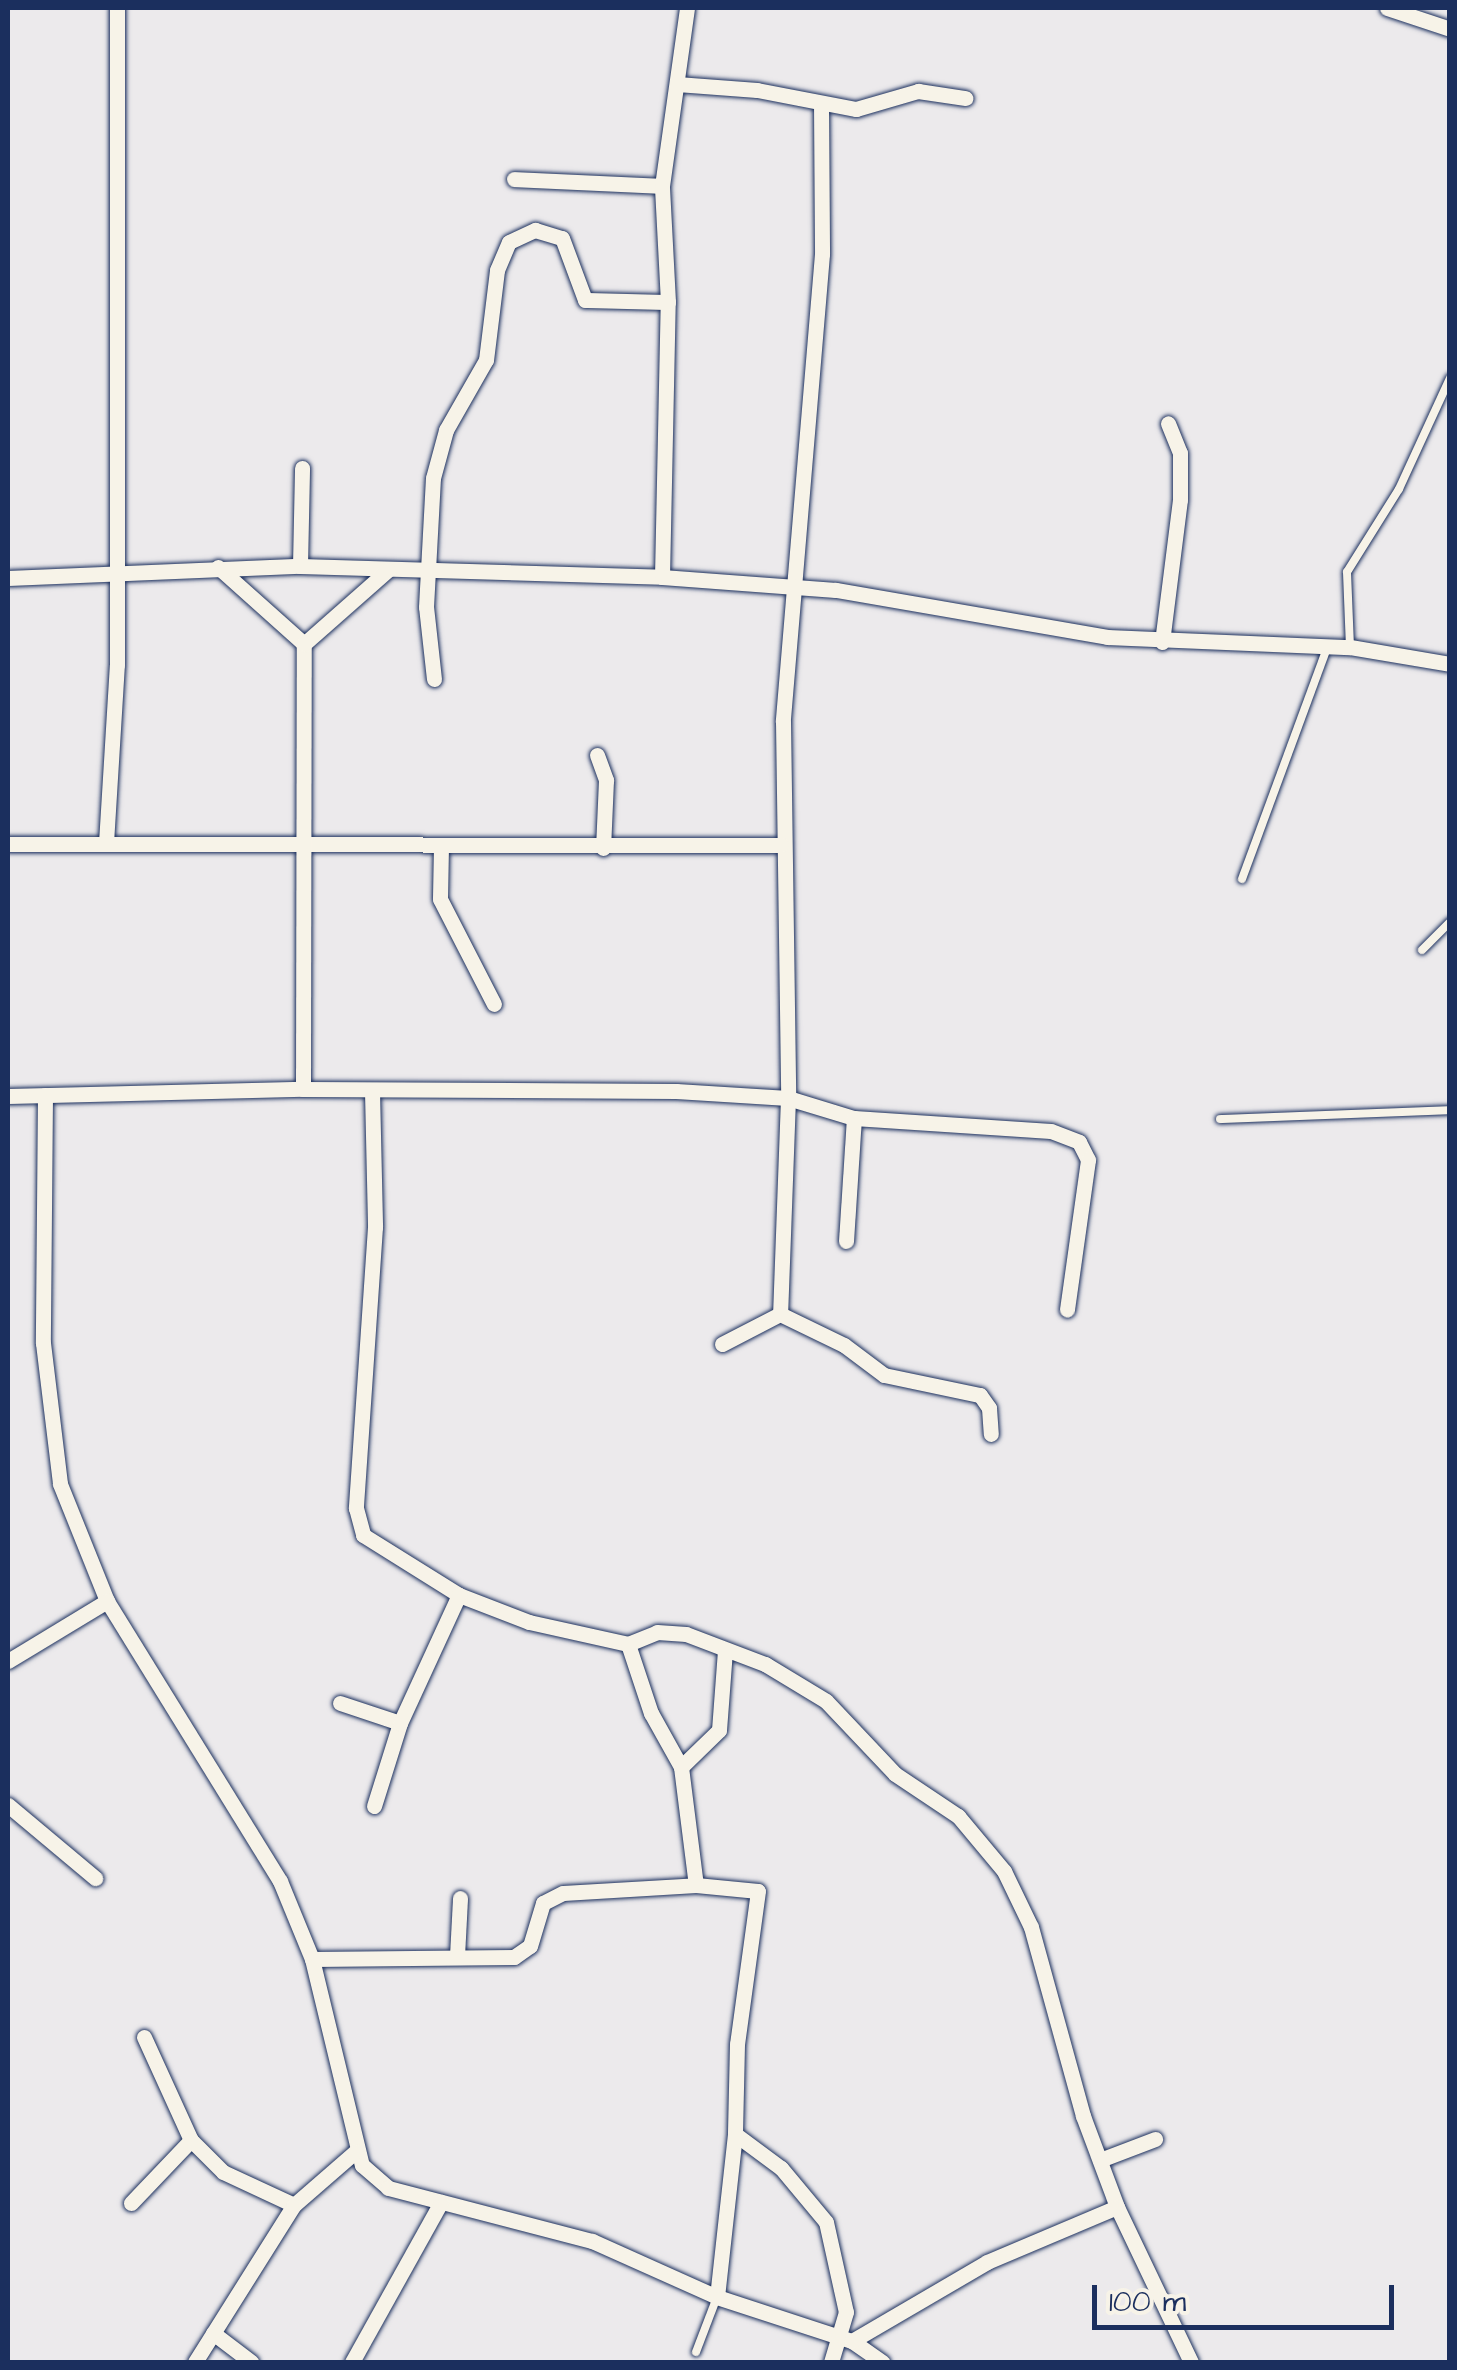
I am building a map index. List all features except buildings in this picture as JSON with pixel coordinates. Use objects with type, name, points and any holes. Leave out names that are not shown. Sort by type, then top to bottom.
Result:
[{"type":"street","points":[[106,843],[118,571],[117,8]]},
{"type":"street","points":[[662,577],[668,302],[662,186],[687,8]]},
{"type":"street","points":[[1387,8],[1450,29]]},
{"type":"street","points":[[678,84],[757,90],[856,108],[918,91],[965,98]]},
{"type":"street","points":[[780,1314],[788,1098],[781,845],[790,586],[819,304],[821,103]]},
{"type":"street","points":[[514,179],[662,186]]},
{"type":"street","points":[[434,679],[426,569],[437,462],[446,430],[486,360],[497,270],[509,242],[535,230],[562,238],[585,300],[668,302]]},
{"type":"street","points":[[1162,642],[1180,500],[1180,453],[1168,423]]},
{"type":"street","points":[[300,566],[302,468]]},
{"type":"street","points":[[8,578],[300,566],[662,577],[790,586],[1162,642],[1328,645],[1450,664]]},
{"type":"street","points":[[218,567],[304,644]]},
{"type":"street","points":[[303,1088],[304,644],[388,570]]},
{"type":"street","points":[[596,754],[606,780],[604,848]]},
{"type":"street","points":[[8,844],[302,842],[604,848],[781,845]]},
{"type":"street","points":[[441,846],[440,899],[494,1004]]},
{"type":"street","points":[[8,1096],[303,1088],[676,1091],[788,1098],[854,1118],[1052,1131],[1079,1142],[1088,1160],[1088,1198],[1067,1310]]},
{"type":"street","points":[[372,1091],[375,1227],[356,1519],[368,1540],[459,1595],[528,1622],[628,1644],[669,1632],[726,1650],[795,1680],[826,1701],[895,1774],[958,1816],[990,1851],[1035,1939],[1060,2050],[1117,2207],[1191,2362]]},
{"type":"street","points":[[45,1095],[46,1388],[60,1484],[107,1601],[280,1881],[312,1958],[355,2152],[376,2182],[592,2241],[717,2297],[847,2339],[882,2362]]},
{"type":"street","points":[[846,1242],[854,1118]]},
{"type":"street","points":[[722,1344],[780,1314]]},
{"type":"street","points":[[780,1314],[844,1344],[884,1376],[980,1396],[989,1408],[991,1434]]},
{"type":"street","points":[[374,1806],[400,1723],[459,1595]]},
{"type":"street","points":[[8,1661],[107,1601]]},
{"type":"street","points":[[628,1644],[651,1713],[681,1767],[696,1885]]},
{"type":"street","points":[[681,1767],[719,1730],[726,1650]]},
{"type":"street","points":[[340,1703],[400,1723]]},
{"type":"street","points":[[8,1805],[94,1878]]},
{"type":"street","points":[[312,1958],[520,1955],[530,1946],[543,1903],[562,1893],[696,1885],[747,1886],[761,1894],[737,2044],[736,2134],[717,2297]]},
{"type":"street","points":[[457,1956],[460,1898]]},
{"type":"street","points":[[144,2037],[190,2140],[223,2172],[294,2205]]},
{"type":"street","points":[[736,2134],[781,2168],[826,2222],[845,2300],[847,2339]]},
{"type":"street","points":[[1100,2160],[1155,2139]]},
{"type":"street","points":[[131,2203],[190,2140]]},
{"type":"street","points":[[195,2362],[294,2205],[355,2152]]},
{"type":"street","points":[[352,2362],[441,2202]]},
{"type":"street","points":[[830,2362],[847,2339],[987,2262],[1117,2207]]},
{"type":"street","points":[[214,2333],[251,2362]]},
{"type":"lane","points":[[1350,647],[1347,572],[1399,489],[1450,378]]},
{"type":"lane","points":[[1242,878],[1328,645]]},
{"type":"lane","points":[[1422,950],[1450,922]]},
{"type":"lane","points":[[1220,1119],[1450,1110]]},
{"type":"lane","points":[[696,2352],[717,2297]]}]
